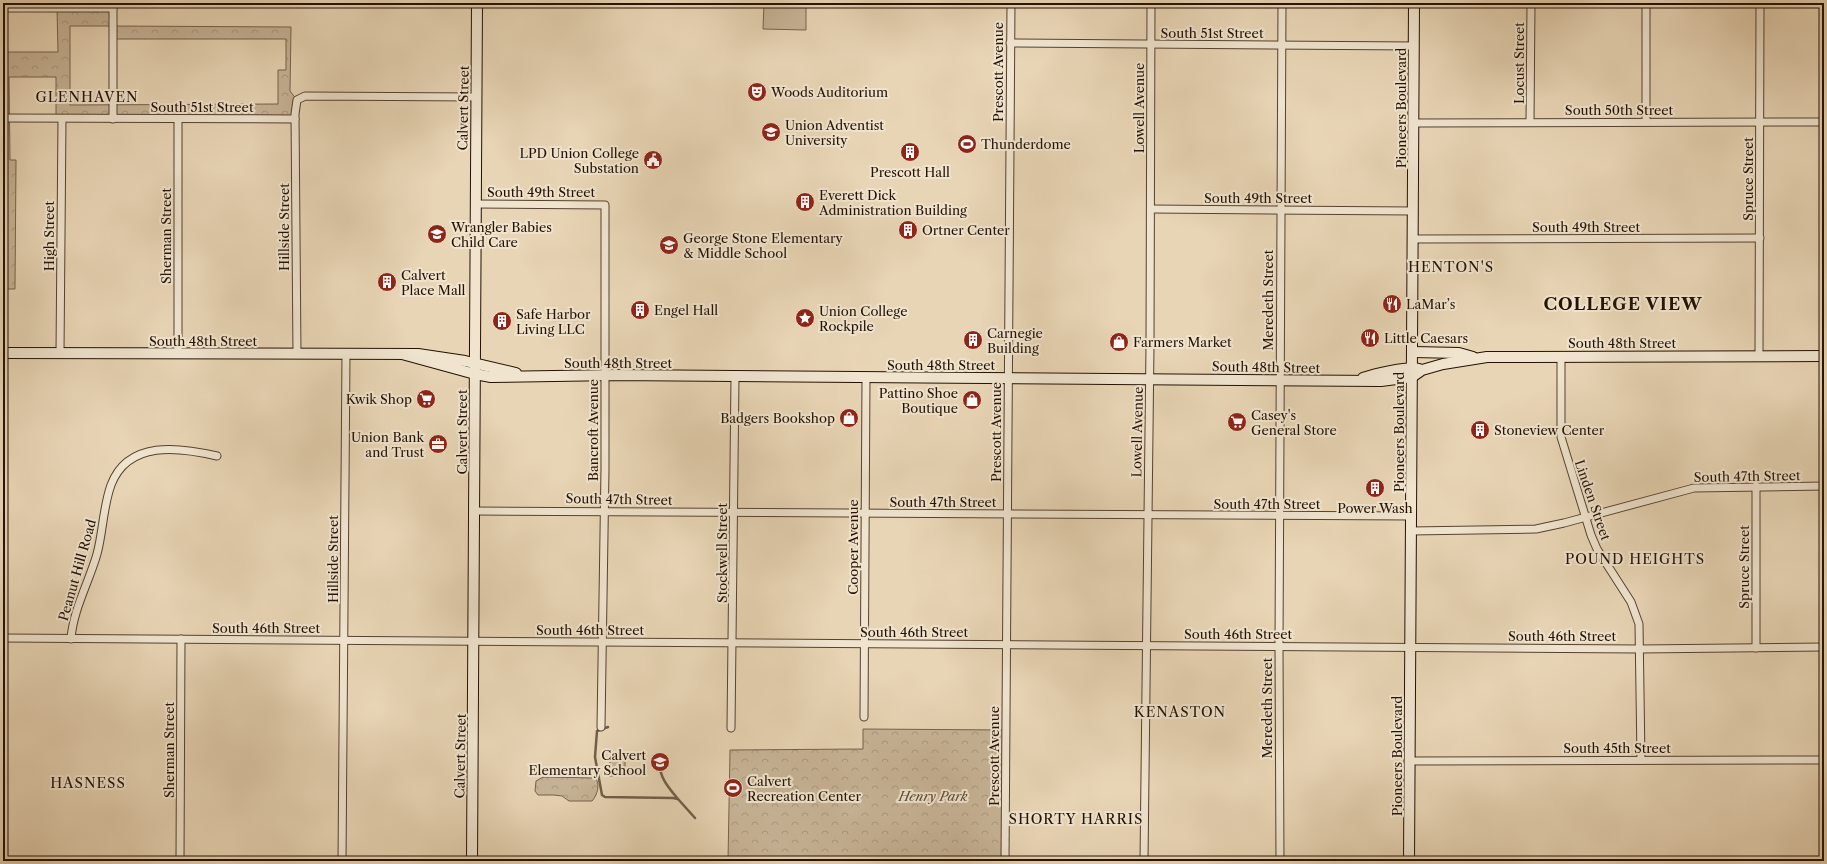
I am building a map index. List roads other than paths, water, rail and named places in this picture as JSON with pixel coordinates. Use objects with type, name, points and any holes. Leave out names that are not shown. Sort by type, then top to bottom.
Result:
[{"type":"main road","name":"Calvert Street","points":[[472,861],[476,97],[478,3]]},
{"type":"main road","name":"Pioneers Boulevard","points":[[1409,861],[1411,531],[1416,371],[1413,352],[1414,3]]},
{"type":"main road","points":[[1413,352],[1459,353],[1475,357]]},
{"type":"main road","name":"South 48th Street","points":[[3,353],[434,355],[475,369],[526,376],[606,375],[1381,381],[1475,357],[1824,356]]},
{"type":"street","name":"Prescott Avenue","points":[[1005,861],[1011,3]]},
{"type":"street","name":"Lowell Avenue","points":[[1144,861],[1150,379],[1152,3]]},
{"type":"street","name":"Meredeth Street","points":[[1280,861],[1279,516],[1282,3]]},
{"type":"street","name":"Locust Street","points":[[1530,122],[1531,3]]},
{"type":"street","points":[[1646,3],[1646,122]]},
{"type":"street","name":"Spruce Street","points":[[1759,356],[1760,3]]},
{"type":"street","points":[[3,8],[17,5],[113,6],[113,119]]},
{"type":"street","name":"South 51st Street","points":[[1010,43],[1414,46]]},
{"type":"street","name":"Hillside Street","points":[[297,354],[295,119],[297,100],[305,96],[476,97]]},
{"type":"street","name":"South 51st Street","points":[[3,118],[295,119]]},
{"type":"street","name":"High Street","points":[[60,353],[62,119]]},
{"type":"street","name":"Sherman Street","points":[[178,119],[178,354]]},
{"type":"street","name":"South 50th Street","points":[[1414,123],[1824,122]]},
{"type":"street","name":"South 49th Street","points":[[476,204],[606,205]]},
{"type":"street","name":"Bancroft Avenue","points":[[602,727],[604,642],[606,375],[604,361],[606,205]]},
{"type":"street","name":"South 49th Street","points":[[1151,209],[1413,211]]},
{"type":"street","name":"South 49th Street","points":[[1413,239],[1760,238]]},
{"type":"street","points":[[3,353],[3,360]]},
{"type":"street","name":"Hillside Street","points":[[342,861],[346,354]]},
{"type":"street","name":"Linden Street","points":[[1561,356],[1561,437],[1585,516],[1597,549],[1631,602],[1636,612],[1641,636],[1641,760]]},
{"type":"street","name":"Stockwell Street","points":[[731,728],[735,377]]},
{"type":"street","name":"Cooper Avenue","points":[[864,716],[866,378]]},
{"type":"street","name":"Peanut Hill Road","points":[[71,639],[73,623],[92,571],[100,542],[111,486],[117,473],[124,464],[132,457],[155,450],[186,450],[217,456]]},
{"type":"street","name":"Spruce Street","points":[[1756,486],[1756,648]]},
{"type":"street","name":"South 47th Street","points":[[1411,531],[1536,529],[1564,523],[1585,516],[1694,488],[1824,486]]},
{"type":"street","name":"South 47th Street","points":[[474,511],[1412,516]]},
{"type":"street","name":"South 46th Street","points":[[3,638],[1411,648],[1640,649],[1824,647]]},
{"type":"street","name":"Sherman Street","points":[[180,861],[182,640]]},
{"type":"street","name":"South 45th Street","points":[[1410,761],[1824,760]]},
{"type":"waterway","points":[[608,727],[597,731],[595,757],[602,795],[605,797],[678,799],[695,818]]},
{"type":"waterway","points":[[659,760],[662,777],[678,799]]},
{"type":"place","name":"Woods Auditorium","points":[[757,92]]},
{"type":"place","name":"Union Adventist University","points":[[771,132]]},
{"type":"place","name":"Thunderdome","points":[[967,144]]},
{"type":"place","name":"Prescott Hall","points":[[910,152]]},
{"type":"place","name":"LPD Union College Substation","points":[[653,160]]},
{"type":"place","name":"Everett Dick Administration Building","points":[[805,202]]},
{"type":"place","name":"Ortner Center","points":[[908,230]]},
{"type":"place","name":"Wrangler Babies Child Care","points":[[437,234]]},
{"type":"place","name":"George Stone Elementary & Middle School","points":[[669,245]]},
{"type":"place","name":"Calvert Place Mall","points":[[387,282]]},
{"type":"place","name":"LaMar’s","points":[[1392,304]]},
{"type":"place","name":"Engel Hall","points":[[640,310]]},
{"type":"place","name":"Union College Rockpile","points":[[805,318]]},
{"type":"place","name":"Safe Harbor Living LLC","points":[[502,321]]},
{"type":"place","name":"Little Caesars","points":[[1370,338]]},
{"type":"place","name":"Carnegie Building","points":[[973,340]]},
{"type":"place","name":"Farmers Market","points":[[1119,342]]},
{"type":"place","name":"Kwik Shop","points":[[426,399]]},
{"type":"place","name":"Pattino Shoe Boutique","points":[[972,400]]},
{"type":"place","name":"Badgers Bookshop","points":[[849,418]]},
{"type":"place","name":"Casey's General Store","points":[[1237,422]]},
{"type":"place","name":"Stoneview Center","points":[[1480,430]]},
{"type":"place","name":"Union Bank and Trust","points":[[438,444]]},
{"type":"place","name":"Power Wash","points":[[1375,488]]},
{"type":"place","name":"Calvert Elementary School","points":[[660,762]]},
{"type":"place","name":"Calvert Recreation Center","points":[[733,788]]},
{"type":"district","name":"GLENHAVEN","points":[[87,97]]},
{"type":"district","name":"HENTON'S","points":[[1451,267]]},
{"type":"district","name":"COLLEGE VIEW","points":[[1623,304]]},
{"type":"district","name":"POUND HEIGHTS","points":[[1635,559]]},
{"type":"district","name":"KENASTON","points":[[1180,712]]},
{"type":"district","name":"HASNESS","points":[[88,783]]},
{"type":"district","name":"SHORTY HARRIS","points":[[1076,819]]},
{"type":"park label","name":"Henry Park","points":[[933,796]]}]
